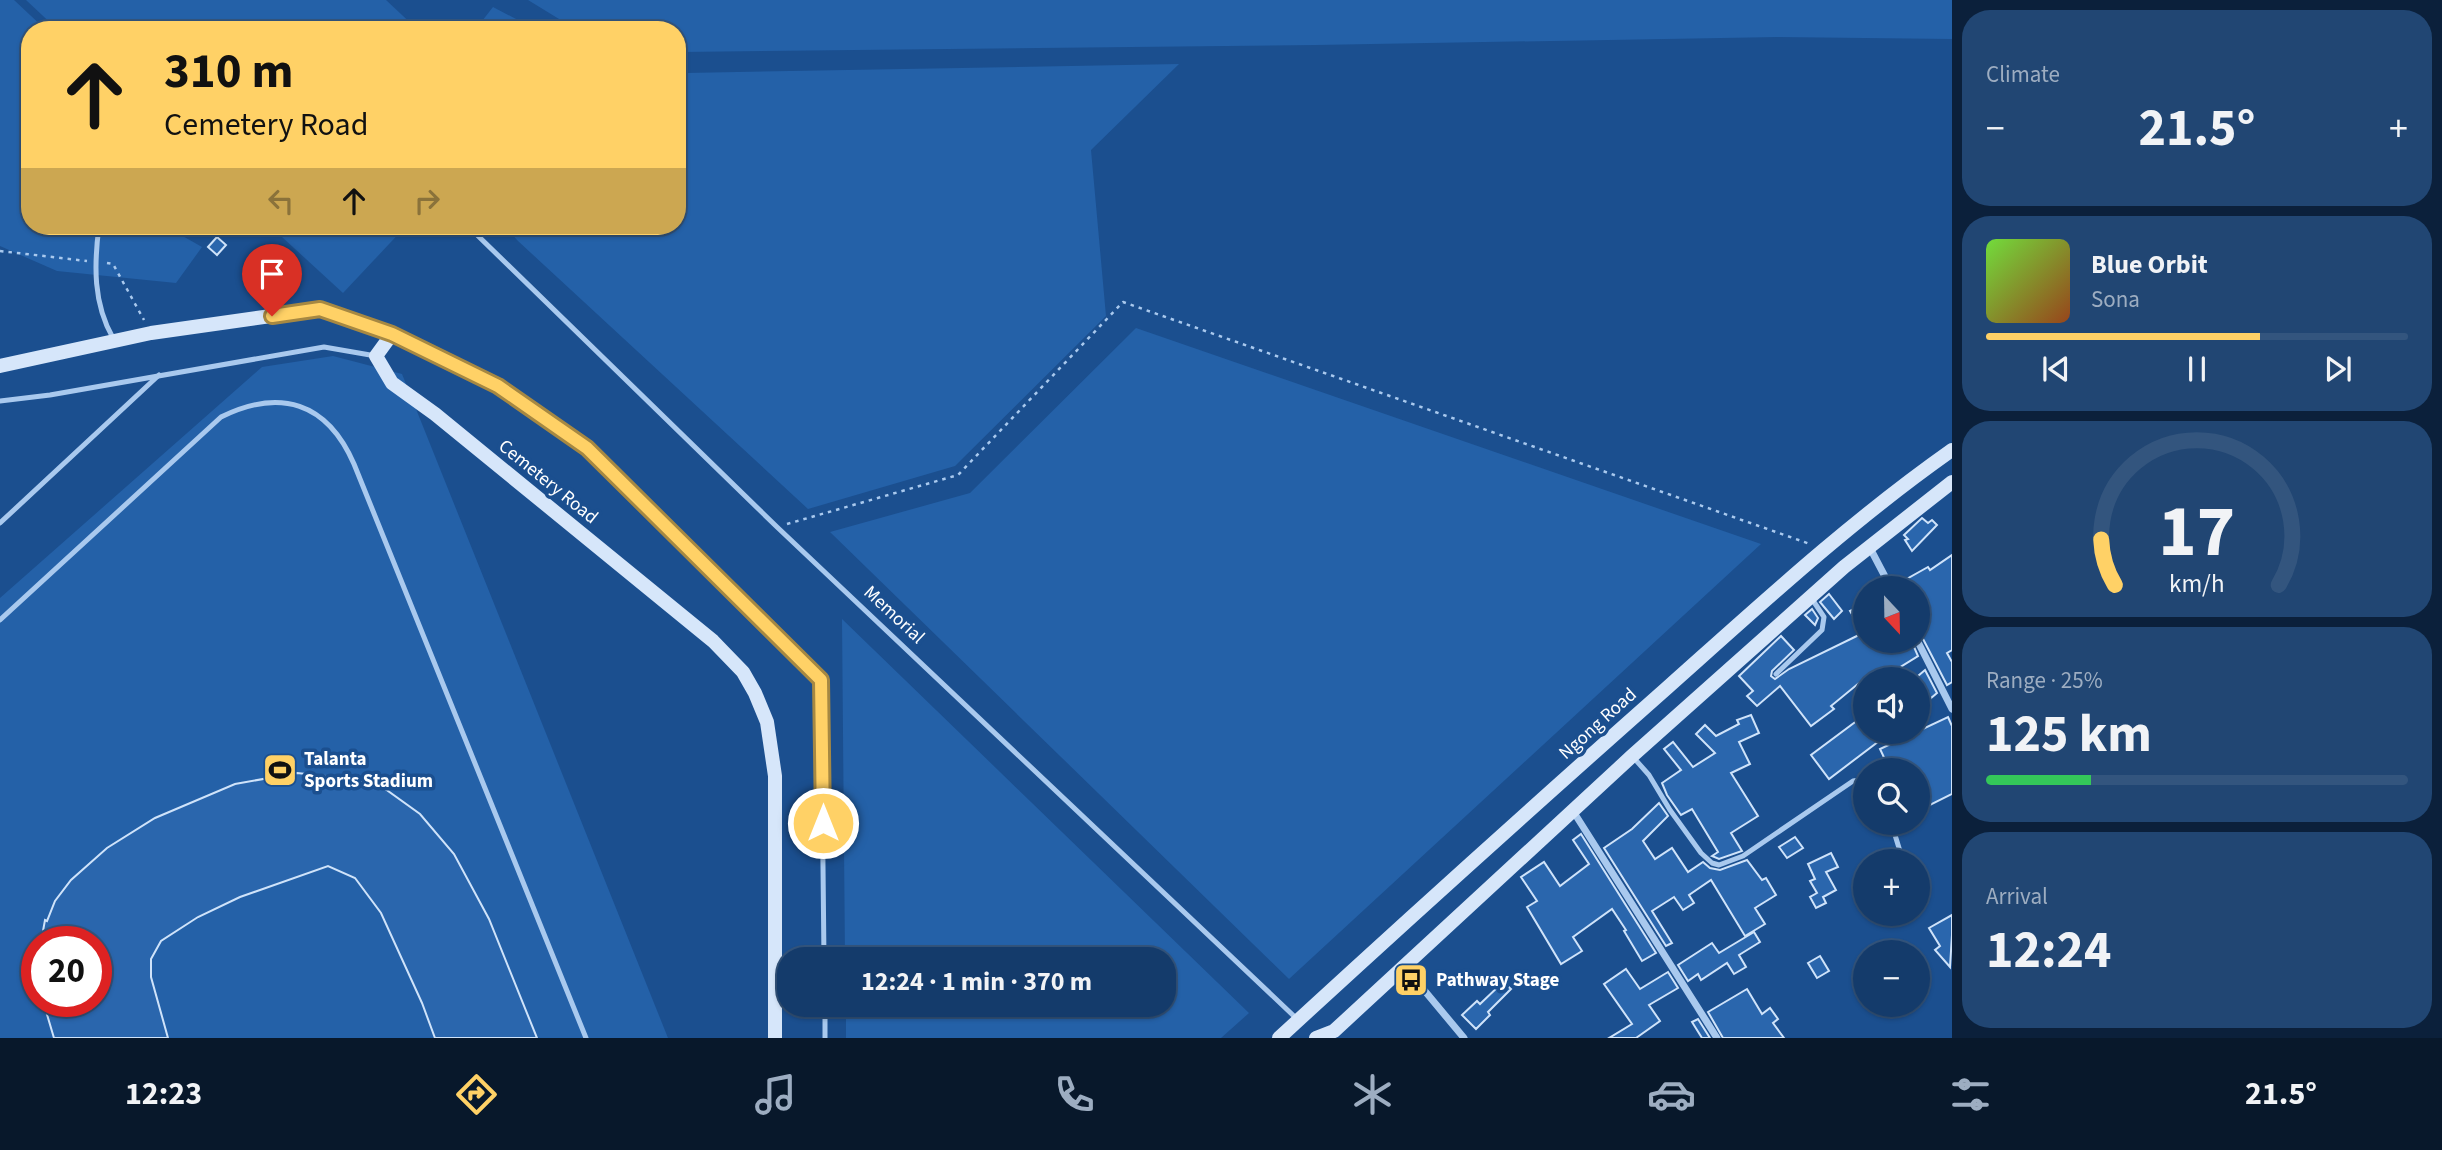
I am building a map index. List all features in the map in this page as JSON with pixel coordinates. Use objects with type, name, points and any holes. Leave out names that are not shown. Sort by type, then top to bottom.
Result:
[{"type":"main road","points":[[0,366],[151,333],[320,309],[392,334],[376,356]]},
{"type":"main road","name":"Cemetery Road","points":[[376,356],[392,383],[435,414],[713,641],[743,672],[767,722],[775,776],[775,1038]]},
{"type":"main road","name":"Ngong Road","points":[[1279,1038],[1623,726],[1824,549],[1903,484],[1952,450]]},
{"type":"main road","points":[[1316,1038],[1334,1031],[1632,756],[1844,567],[1952,482]]},
{"type":"street","points":[[1870,548],[1885,576]]},
{"type":"street","points":[[1924,653],[1952,709]]},
{"type":"street","points":[[1573,811],[1717,1038]]},
{"type":"street","points":[[1404,966],[1464,1038]]},
{"type":"lane","points":[[99,235],[96,281],[98,305],[104,323],[115,341]]},
{"type":"lane","name":"Memorial","points":[[476,235],[777,527],[1299,1020]]},
{"type":"lane","points":[[392,334],[498,386],[587,448],[821,680],[824,947]]},
{"type":"lane","points":[[0,401],[50,395],[324,347],[376,356]]},
{"type":"lane","points":[[0,523],[159,375]]},
{"type":"lane","points":[[0,620],[221,417],[238,409],[274,402],[299,407],[323,420],[337,431],[354,464],[586,1038]]},
{"type":"lane","points":[[1776,674],[1822,630],[1824,617],[1811,597]]},
{"type":"lane","points":[[1632,756],[1649,775],[1701,853],[1707,860],[1719,865],[1743,856],[1853,781]]},
{"type":"lane","points":[[825,1017],[825,1038]]},
{"type":"path","points":[[777,527],[958,475],[1123,302],[1824,549]]},
{"type":"shaded area","points":[[0,0],[14,0],[36,21],[21,21],[21,235],[181,235],[202,247],[176,283],[57,271],[0,246]]},
{"type":"shaded area","points":[[26,0],[386,0],[408,21],[48,21]]},
{"type":"shaded area","points":[[528,0],[1952,0],[1952,39],[1778,37],[686,52],[686,21],[562,21]]},
{"type":"shaded area","points":[[493,7],[520,21],[482,21]]},
{"type":"shaded area","points":[[1179,64],[1091,150],[1106,316],[955,466],[808,509],[512,235],[686,235],[686,73]]},
{"type":"shaded area","points":[[280,235],[398,235],[343,293]]},
{"type":"shaded area","points":[[1136,328],[1761,544],[1289,979],[830,532],[970,493]]},
{"type":"shaded area","name":"Talanta Sports Stadium","points":[[333,356],[402,374],[668,1038],[0,1038],[0,598],[262,367]]},
{"type":"shaded area","points":[[842,619],[1249,1013],[1221,1038],[846,1038],[846,1017],[1176,1017],[1176,947],[845,947]]},
{"type":"building","points":[[217,237],[226,245],[217,255],[208,247]]},
{"type":"building","points":[[1922,518],[1928,523],[1932,520],[1937,525],[1912,551],[1904,535]]},
{"type":"building","points":[[1952,555],[1952,650],[1947,653],[1952,662],[1952,682],[1947,685],[1930,652],[1930,576],[1912,576],[1928,567],[1930,570]]},
{"type":"building","points":[[1829,594],[1842,611],[1834,619],[1820,602]]},
{"type":"building","points":[[1812,609],[1818,618],[1815,625],[1805,615]]},
{"type":"building","points":[[1781,636],[1794,650],[1772,671],[1771,676],[1775,679],[1789,669],[1853,638],[1853,653],[1917,653],[1918,656],[1900,667],[1853,667],[1853,688],[1831,706],[1834,709],[1811,726],[1780,686],[1757,706],[1747,696],[1753,691],[1739,676]]},
{"type":"building","points":[[1930,680],[1937,693],[1930,699]]},
{"type":"building","points":[[1751,715],[1759,733],[1739,742],[1750,764],[1731,773],[1758,816],[1731,833],[1742,851],[1719,859],[1712,856],[1718,852],[1692,809],[1681,815],[1667,795],[1662,783],[1681,770],[1664,749],[1673,742],[1693,767],[1715,753],[1696,734],[1705,725],[1716,736],[1739,724],[1737,720]]},
{"type":"building","points":[[1948,717],[1952,726],[1952,794],[1930,805],[1930,758],[1884,758],[1880,749],[1891,744],[1930,744],[1930,725]]},
{"type":"building","points":[[1853,724],[1853,744],[1875,744],[1853,758],[1853,761],[1829,779],[1811,755]]},
{"type":"building","points":[[297,773],[345,778],[381,786],[420,814],[454,854],[489,919],[537,1038],[435,1038],[381,913],[355,878],[328,866],[240,897],[198,917],[161,941],[151,959],[151,977],[168,1038],[54,1038],[48,1017],[112,1017],[112,926],[44,926],[55,901],[71,880],[107,848],[155,818],[235,784]]},
{"type":"building","points":[[1659,803],[1668,816],[1643,841],[1655,859],[1672,848],[1688,872],[1703,862],[1710,868],[1720,870],[1747,860],[1762,880],[1766,878],[1776,895],[1755,908],[1765,924],[1745,936],[1711,880],[1689,895],[1694,903],[1683,910],[1674,897],[1652,911],[1672,943],[1666,946],[1604,848],[1632,829]]},
{"type":"building","points":[[1581,834],[1656,953],[1642,961],[1612,909],[1573,937],[1582,951],[1561,964],[1527,907],[1537,901],[1521,877],[1544,862],[1560,886],[1589,864],[1573,840]]},
{"type":"building","points":[[1795,837],[1803,848],[1787,858],[1779,847]]},
{"type":"building","points":[[1831,853],[1838,867],[1826,872],[1836,890],[1823,897],[1826,903],[1816,908],[1810,897],[1817,893],[1810,881],[1815,879],[1808,864]]},
{"type":"building","points":[[1952,915],[1950,967],[1935,950],[1940,946],[1929,928]]},
{"type":"building","points":[[1754,932],[1760,942],[1739,955],[1746,967],[1734,974],[1727,963],[1701,980],[1698,974],[1688,981],[1678,965],[1712,943],[1719,953]]},
{"type":"building","points":[[1820,956],[1829,971],[1817,978],[1808,963]]},
{"type":"building","points":[[1626,969],[1640,989],[1668,972],[1678,988],[1649,1005],[1660,1021],[1636,1038],[1609,1038],[1632,1024],[1604,984]]},
{"type":"building","points":[[1503,982],[1511,989],[1488,1012],[1490,1015],[1476,1029],[1462,1015],[1477,1001],[1480,1004]]},
{"type":"building","points":[[1747,989],[1762,1014],[1770,1008],[1778,1019],[1773,1023],[1784,1038],[1723,1038],[1708,1012]]},
{"type":"building","points":[[1698,1019],[1710,1038],[1702,1038],[1692,1022]]},
{"type":"place","name":"Talanta Sports Stadium","points":[[280,770]]},
{"type":"place","name":"Pathway Stage","points":[[1411,980]]},
{"type":"route","points":[[272,316],[320,309],[392,334],[498,386],[587,448],[821,680],[823,823]]}]
